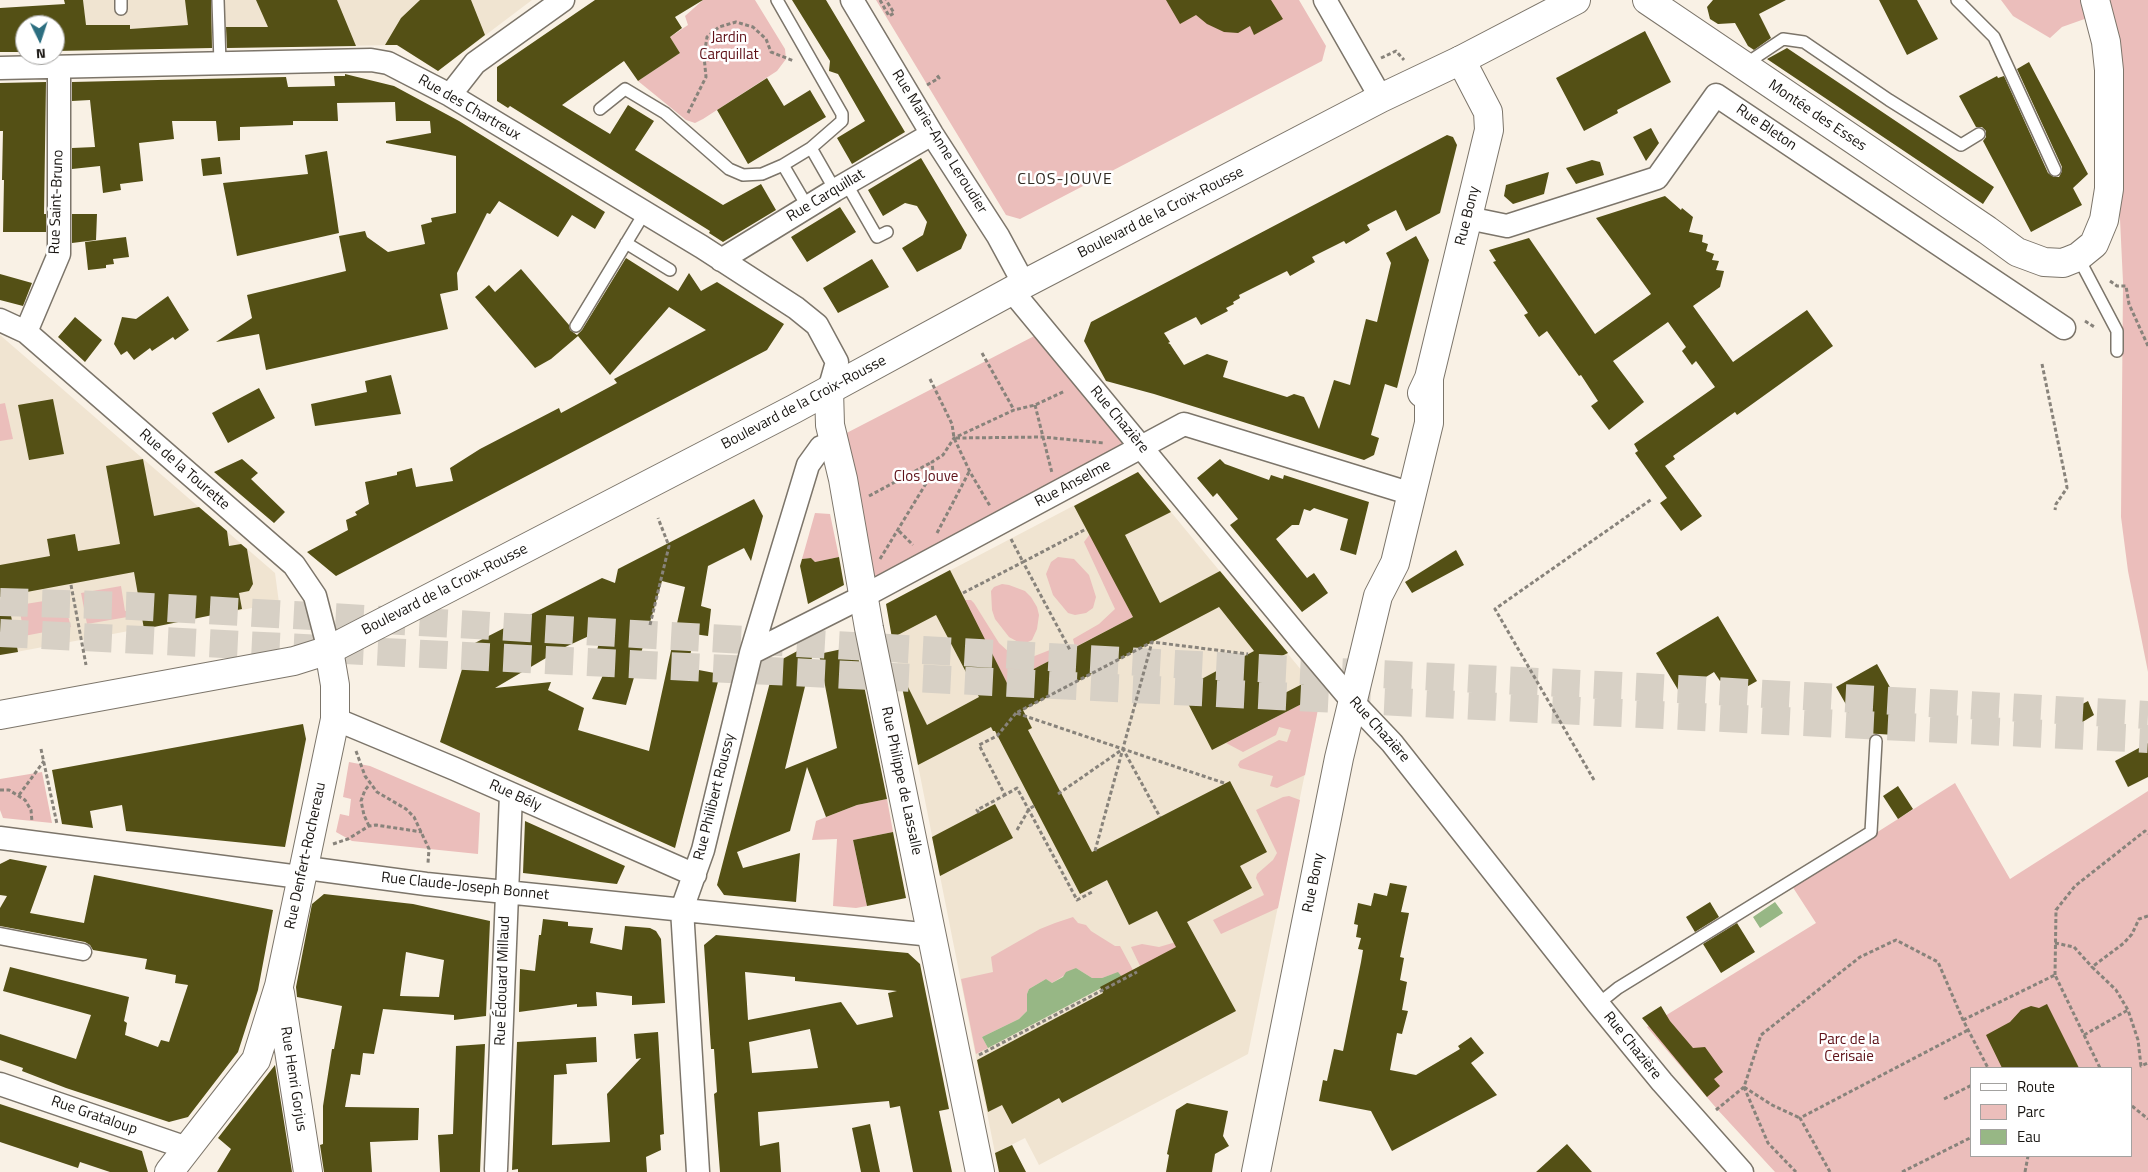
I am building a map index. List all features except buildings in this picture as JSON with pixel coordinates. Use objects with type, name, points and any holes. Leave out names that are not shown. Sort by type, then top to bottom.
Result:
[{"type":"street","points":[[450,95],[475,63],[563,0]]},
{"type":"street","name":"Rue Marie-Anne Leroudier","points":[[852,0],[932,134],[998,236],[1018,288]]},
{"type":"street","points":[[1325,0],[1382,98]]},
{"type":"street","name":"Boulevard de la Croix-Rousse","points":[[0,715],[294,661],[329,650],[829,390],[1018,288],[1382,98],[1461,60],[1576,0]]},
{"type":"street","name":"Montée des Esses","points":[[1647,0],[2017,252],[2044,262],[2062,263],[2078,257]]},
{"type":"street","points":[[2078,257],[2094,244],[2104,220],[2109,189],[2109,70],[2106,42],[2096,0]]},
{"type":"street","name":"Rue des Chartreux","points":[[0,68],[371,60],[388,64],[450,95],[645,212],[796,308],[817,325],[837,362],[829,390]]},
{"type":"street","name":"Rue Bony","points":[[1256,1172],[1339,758],[1378,596],[1378,558],[1403,491],[1411,417],[1429,378],[1490,120],[1488,112],[1461,60]]},
{"type":"street","name":"Rue Saint-Bruno","points":[[26,332],[59,254],[59,67]]},
{"type":"street","name":"Rue Bleton","points":[[1468,218],[1506,226],[1657,178],[1716,95],[2064,328]]},
{"type":"street","name":"Rue Carquillat","points":[[721,260],[840,186],[932,134]]},
{"type":"street","name":"Rue Chazière","points":[[1018,288],[1142,448],[1353,702],[1392,743],[1598,1004],[1668,1088],[1742,1172]]},
{"type":"street","name":"Rue de la Tourette","points":[[0,320],[26,332],[294,565],[315,596],[329,650]]},
{"type":"street","name":"Rue Philippe de Lassalle","points":[[829,390],[829,416],[980,1172]]},
{"type":"street","name":"Rue Anselme","points":[[751,653],[864,596],[926,559],[1000,523],[1184,424],[1403,491]]},
{"type":"street","name":"Rue Philibert Roussy","points":[[698,1172],[682,909],[703,850],[751,653],[808,465],[821,447],[835,443]]},
{"type":"street","name":"Rue Denfert-Rochereau","points":[[169,1172],[256,1060],[272,1002],[279,986],[335,719],[335,685],[329,650]]},
{"type":"street","name":"Rue Bély","points":[[335,719],[694,875]]},
{"type":"street","name":"Rue Édouard Millaud","points":[[496,1169],[510,794]]},
{"type":"street","name":"Rue Claude-Joseph Bonnet","points":[[0,838],[292,876],[314,869],[426,884],[932,935]]},
{"type":"street","points":[[0,936],[82,952]]},
{"type":"street","name":"Rue Henri Gorjus","points":[[279,986],[308,1172]]},
{"type":"street","points":[[256,1060],[268,1056],[290,1061]]},
{"type":"street","name":"Rue Grataloup","points":[[0,1084],[187,1148]]},
{"type":"lane","points":[[218,0],[220,63]]},
{"type":"lane","points":[[600,109],[625,89],[665,113],[729,169],[743,175],[762,174],[783,165],[811,148],[842,121],[842,114],[777,0]]},
{"type":"lane","points":[[1957,0],[1994,37],[2055,170]]},
{"type":"lane","points":[[1743,66],[1783,39],[1804,42],[1890,100],[1961,144],[1979,134]]},
{"type":"lane","points":[[811,148],[877,237],[887,232]]},
{"type":"lane","points":[[783,165],[807,206]]},
{"type":"lane","points":[[576,326],[645,212]]},
{"type":"lane","points":[[626,243],[670,270]]},
{"type":"lane","points":[[2078,257],[2116,331],[2117,351]]},
{"type":"lane","points":[[1598,1004],[1618,988],[1871,832],[1876,741]]},
{"type":"path","points":[[880,0],[889,16],[894,13],[886,0]]},
{"type":"path","points":[[681,127],[706,77],[704,56],[707,37],[718,27],[736,22],[744,23],[759,31],[766,39],[771,52],[792,61],[810,57]]},
{"type":"path","points":[[1380,59],[1396,51],[1408,64]]},
{"type":"path","points":[[924,86],[939,78],[936,74]]},
{"type":"path","points":[[2117,286],[2126,286],[2129,304],[2148,346]]},
{"type":"path","points":[[982,353],[1014,410]]},
{"type":"path","points":[[2042,364],[2067,488],[2056,504],[2055,510]]},
{"type":"path","points":[[930,379],[952,424],[954,438],[970,472],[1023,562],[1070,650]]},
{"type":"path","points":[[866,497],[943,455],[954,438],[1014,410],[1035,405],[1064,391]]},
{"type":"path","points":[[1035,405],[1057,493]]},
{"type":"path","points":[[954,438],[1043,437],[1093,440],[1105,443]]},
{"type":"path","points":[[880,559],[899,531],[933,472],[932,462]]},
{"type":"path","points":[[899,531],[926,559],[970,472]]},
{"type":"path","points":[[1594,780],[1495,609],[1652,499]]},
{"type":"path","points":[[650,625],[669,546],[658,518]]},
{"type":"path","points":[[963,593],[1086,529]]},
{"type":"path","points":[[71,585],[86,665]]},
{"type":"path","points":[[1005,795],[978,745],[997,736],[1016,714],[1152,642],[1248,654]]},
{"type":"path","points":[[1095,852],[1152,642]]},
{"type":"path","points":[[1016,714],[1224,783]]},
{"type":"path","points":[[353,744],[363,772],[370,784],[377,792],[406,809],[414,817],[422,832],[429,849],[426,884]]},
{"type":"path","points":[[41,748],[57,827]]},
{"type":"path","points":[[1058,794],[1123,750]]},
{"type":"path","points":[[1123,750],[1160,817]]},
{"type":"path","points":[[19,795],[44,762]]},
{"type":"path","points":[[369,826],[361,801],[365,790],[370,784]]},
{"type":"path","points":[[979,813],[978,810],[1017,788],[1077,900],[1094,891]]},
{"type":"path","points":[[0,790],[9,790],[25,800],[31,810],[33,825]]},
{"type":"path","points":[[1017,830],[1029,809],[1034,806]]},
{"type":"path","points":[[332,849],[333,844],[348,839],[369,826],[376,825],[422,832]]},
{"type":"path","points":[[2100,1067],[2055,975],[2056,910],[2075,886],[2145,831],[2148,834]]},
{"type":"path","points":[[2092,967],[2124,943],[2132,934],[2139,919],[2148,916]]},
{"type":"path","points":[[1709,1107],[1714,1112],[1744,1087],[1762,1035],[1860,957],[1896,940],[1938,962],[1963,1020],[1987,1067]]},
{"type":"path","points":[[2055,943],[2074,947],[2116,990],[2128,1010],[2138,1040],[2141,1066],[2148,1063]]},
{"type":"path","points":[[976,1057],[1137,972]]},
{"type":"path","points":[[1963,1020],[2055,975]]},
{"type":"path","points":[[2084,1036],[2128,1010]]},
{"type":"path","points":[[1800,1118],[1968,1030]]},
{"type":"path","points":[[1944,1099],[1970,1086]]},
{"type":"path","points":[[1744,1087],[1772,1105],[1800,1118],[1830,1172]]},
{"type":"path","points":[[1744,1087],[1768,1143],[1796,1172]]},
{"type":"path","points":[[2133,1107],[2148,1119]]},
{"type":"path","points":[[1902,1172],[1970,1138]]},
{"type":"path","points":[[2026,1172],[2028,1157]]},
{"type":"shaded area","points":[[83,0],[532,0],[438,71],[397,45],[88,50]]},
{"type":"shaded area","points":[[0,335],[275,573],[279,603],[0,655]]},
{"type":"shaded area","points":[[1138,472],[1321,694],[1248,1054],[1039,1165],[1025,1138],[995,1153],[886,604]]},
{"type":"green space","name":"Jardin Carquillat","points":[[703,0],[755,0],[785,49],[786,59],[777,71],[695,123],[686,120],[638,81],[680,53],[670,37],[688,25],[685,16]]},
{"type":"green space","points":[[876,0],[1299,0],[1326,46],[1322,61],[1020,219],[1006,215]]},
{"type":"green space","points":[[2001,0],[2148,0],[2148,672],[2128,571],[2121,517],[2123,282],[2110,10],[2062,27],[2050,38],[2013,16]]},
{"type":"green space","name":"Clos Jouve","points":[[1042,332],[1141,448],[864,595],[833,440]]},
{"type":"green space","points":[[5,403],[13,439],[0,441],[0,404]]},
{"type":"green space","points":[[815,513],[830,514],[839,557],[815,562],[811,558],[802,559]]},
{"type":"green space","points":[[1090,534],[1133,617],[1075,647],[1073,639],[1099,624],[1115,609],[1084,542]]},
{"type":"green space","points":[[1058,557],[1074,559],[1089,575],[1096,597],[1093,608],[1086,613],[1075,615],[1068,613],[1053,595],[1046,574],[1051,562]]},
{"type":"green space","points":[[1002,584],[1025,591],[1037,607],[1039,615],[1037,629],[1032,640],[1026,643],[1020,643],[1009,637],[995,619],[992,610],[991,591],[994,587]]},
{"type":"green space","points":[[121,586],[125,611],[132,610],[133,616],[87,624],[81,593]]},
{"type":"green space","points":[[63,598],[71,627],[24,636],[19,605]]},
{"type":"green space","points":[[965,600],[971,600],[974,603],[999,643],[1011,654],[1017,657],[1032,657],[1060,646],[1066,652],[1007,683]]},
{"type":"green space","points":[[1321,694],[1305,775],[1277,788],[1270,786],[1273,776],[1240,768],[1238,765],[1240,761],[1279,740],[1287,742],[1291,730],[1279,727],[1276,735],[1243,752],[1226,743]]},
{"type":"green space","points":[[349,762],[370,766],[480,813],[478,854],[352,841],[336,832],[340,814],[349,816],[351,799],[343,797]]},
{"type":"green space","points":[[42,772],[52,823],[3,818],[0,810],[0,779]]},
{"type":"green space","name":"Parc de la Cerisaie","points":[[1955,783],[2010,879],[2148,791],[2148,1172],[1775,1172],[1717,1109],[1647,1027],[1816,923],[1792,886]]},
{"type":"green space","points":[[1289,796],[1300,800],[1278,908],[1221,934],[1213,920],[1264,895],[1256,878],[1257,874],[1273,860],[1277,853],[1256,810]]},
{"type":"green space","points":[[887,799],[893,832],[853,840],[867,906],[856,908],[833,906],[837,839],[812,840],[816,821],[857,805]]},
{"type":"green space","points":[[1073,917],[1078,923],[1086,925],[1091,931],[1115,946],[1120,946],[1134,972],[1122,977],[1113,974],[1102,978],[1092,978],[1076,968],[1052,983],[1046,979],[1029,989],[1027,994],[1027,1011],[1019,1019],[982,1037],[988,1048],[976,1054],[961,979],[993,972],[991,957],[1040,929]]},
{"type":"green space","points":[[1193,937],[1141,968],[1131,947],[1142,944],[1159,947]]},
{"type":"water","points":[[1775,902],[1783,913],[1760,928],[1753,917]]},
{"type":"water","points":[[1076,968],[1092,978],[1102,978],[1118,972],[1122,977],[988,1048],[982,1037],[1019,1019],[1027,1011],[1027,994],[1029,989],[1046,979],[1052,983],[1063,977],[1066,972]]},
{"type":"tunnel","points":[[0,602],[132,606],[1176,664],[2148,715]]},
{"type":"tunnel","points":[[0,633],[2148,739]]},
{"type":"district","name":"CLOS-JOUVE","points":[[1065,180]]}]
